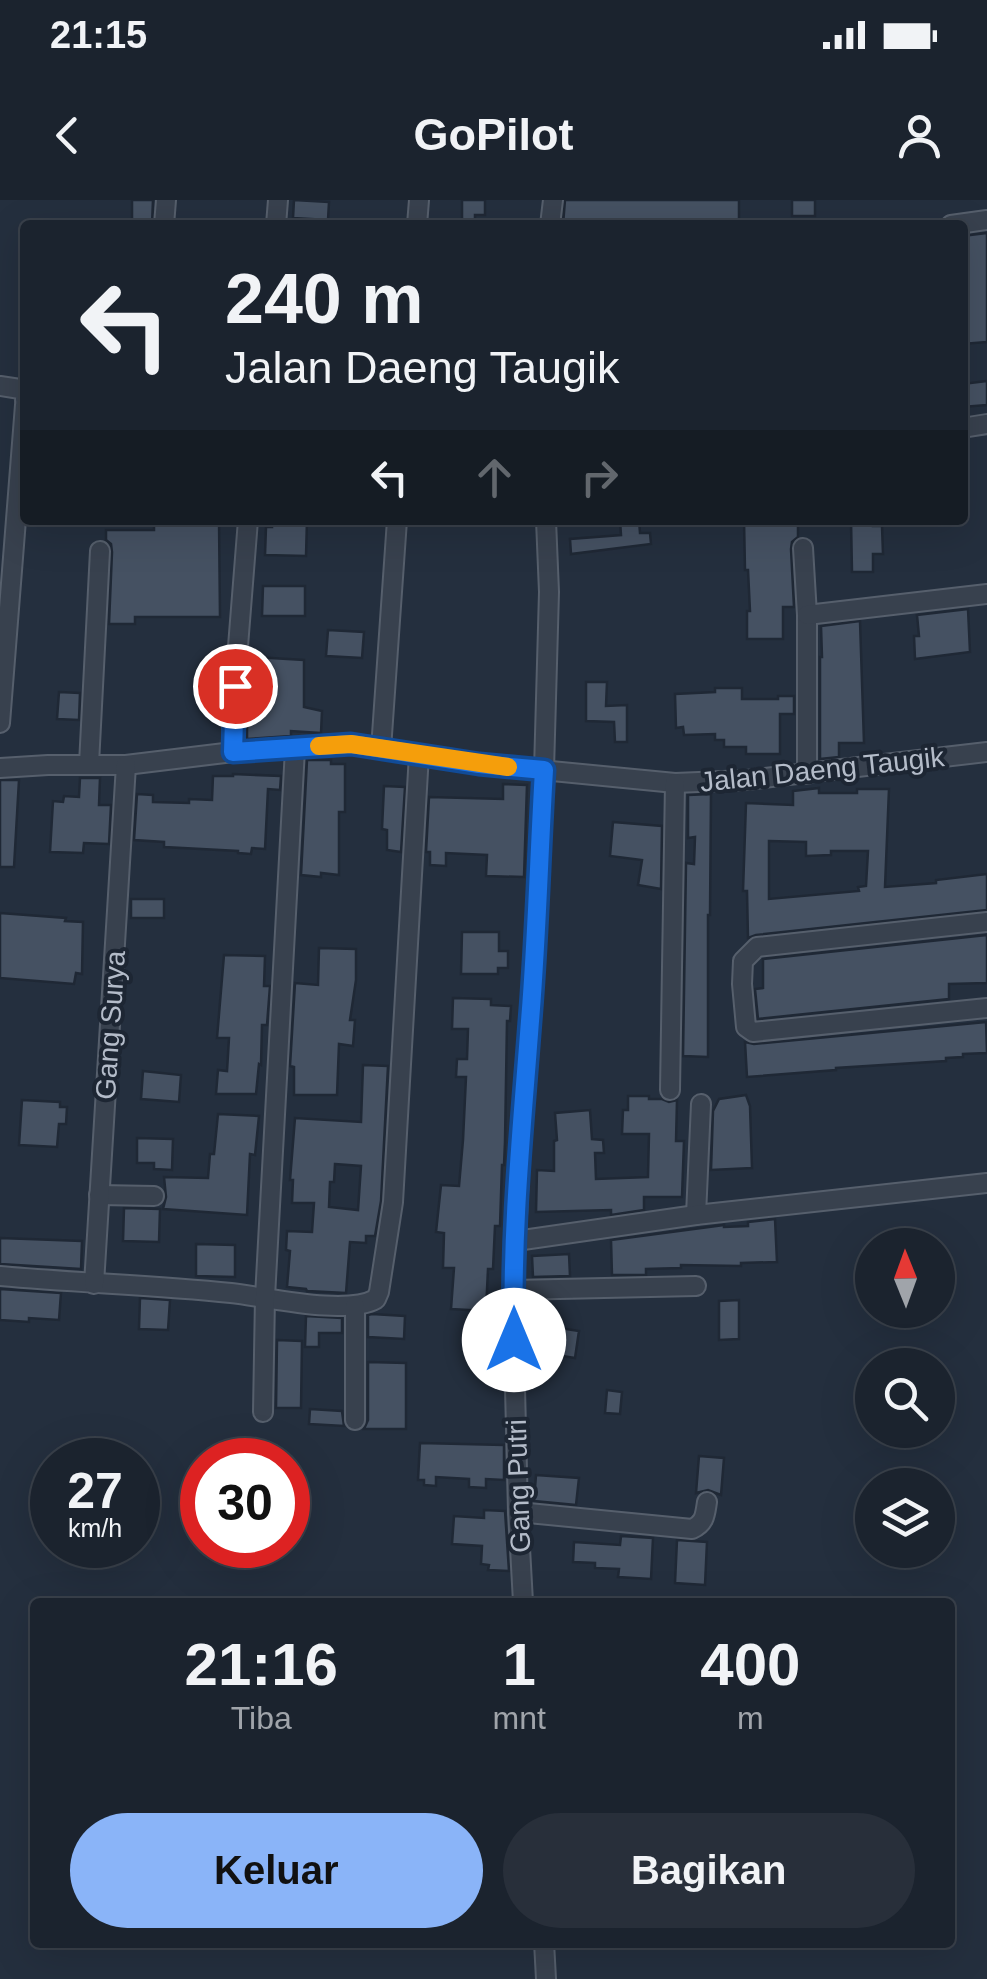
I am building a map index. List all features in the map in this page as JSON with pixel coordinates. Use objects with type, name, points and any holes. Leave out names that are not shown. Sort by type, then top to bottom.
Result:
[{"type":"street","points":[[0,723],[20,467]]},
{"type":"street","points":[[233,752],[248,525]]},
{"type":"street","points":[[381,749],[397,525]]},
{"type":"street","name":"Gang Putri","points":[[523,1598],[513,1290],[544,770],[549,592],[546,525]]},
{"type":"street","points":[[803,548],[807,615],[806,774]]},
{"type":"street","points":[[89,764],[100,551]]},
{"type":"street","points":[[807,615],[987,594]]},
{"type":"street","name":"Jalan Daeng Taugik","points":[[0,768],[126,765],[233,752],[351,744],[479,764],[675,783],[747,780],[987,752]]},
{"type":"street","points":[[263,1412],[265,1297],[295,749]]},
{"type":"street","points":[[0,1276],[229,1292],[355,1306],[374,1300],[379,1292],[392,1202],[419,754]]},
{"type":"street","name":"Gang Surya","points":[[94,1284],[126,765]]},
{"type":"street","points":[[670,1090],[675,783]]},
{"type":"street","points":[[987,922],[758,947],[743,961],[742,984],[746,1027],[753,1032],[987,1008]]},
{"type":"street","points":[[696,1215],[701,1104]]},
{"type":"street","points":[[516,1241],[696,1215],[987,1183]]},
{"type":"street","points":[[99,1195],[154,1196]]},
{"type":"street","points":[[513,1290],[696,1286]]},
{"type":"street","points":[[355,1306],[355,1420]]},
{"type":"street","points":[[518,1512],[692,1529],[705,1518],[707,1502]]},
{"type":"street","points":[[544,1948],[546,1979]]},
{"type":"building","points":[[132,200],[153,200],[152,220],[132,220]]},
{"type":"building","points":[[294,200],[329,202],[328,220],[293,218]]},
{"type":"building","points":[[462,200],[485,200],[485,215],[462,220]]},
{"type":"building","points":[[565,200],[739,200],[739,220],[563,220]]},
{"type":"building","points":[[792,200],[815,200],[815,216],[792,216]]},
{"type":"building","points":[[987,233],[987,342],[968,344],[968,235]]},
{"type":"building","points":[[987,381],[987,405],[968,407],[968,383]]},
{"type":"building","points":[[154,525],[219,525],[220,617],[135,617],[135,624],[109,624],[112,552],[106,530],[154,530]]},
{"type":"building","points":[[307,525],[306,556],[265,555],[266,527]]},
{"type":"building","points":[[620,525],[639,525],[640,533],[650,533],[651,544],[571,554],[570,539],[621,535]]},
{"type":"building","points":[[744,525],[798,525],[798,537],[791,549],[794,607],[783,607],[783,639],[747,639],[750,611]]},
{"type":"building","points":[[851,525],[882,526],[883,554],[873,554],[873,572],[852,572]]},
{"type":"building","points":[[263,586],[305,586],[305,616],[262,616]]},
{"type":"building","points":[[968,609],[970,652],[915,659],[917,615]]},
{"type":"building","points":[[860,621],[864,743],[839,743],[839,757],[820,759],[821,626]]},
{"type":"building","points":[[328,630],[364,632],[362,658],[326,656]]},
{"type":"building","points":[[252,657],[304,660],[304,707],[322,711],[321,733],[291,731],[291,736],[247,739]]},
{"type":"building","points":[[586,682],[607,682],[606,706],[627,705],[627,742],[615,742],[614,722],[586,721]]},
{"type":"building","points":[[715,688],[742,688],[742,699],[794,696],[794,714],[780,714],[780,754],[746,754],[746,747],[724,747],[724,740],[715,740],[715,734],[684,735],[683,727],[676,728],[675,694],[715,692]]},
{"type":"building","points":[[59,692],[80,693],[79,720],[57,719]]},
{"type":"building","points":[[307,760],[345,764],[345,812],[339,812],[339,875],[301,875]]},
{"type":"building","points":[[213,776],[281,776],[280,790],[268,789],[265,849],[252,848],[251,854],[164,847],[164,842],[134,840],[137,794],[153,795],[153,802],[212,800]]},
{"type":"building","points":[[80,778],[100,778],[99,805],[111,805],[109,844],[84,843],[83,853],[50,852],[53,801],[63,802],[64,796],[79,797]]},
{"type":"building","points":[[0,780],[19,780],[14,867],[0,867]]},
{"type":"building","points":[[503,784],[527,785],[524,877],[486,876],[487,855],[446,853],[446,866],[430,865],[430,852],[426,852],[429,797],[503,799]]},
{"type":"building","points":[[384,786],[405,787],[401,852],[387,850],[387,830],[382,829]]},
{"type":"building","points":[[819,788],[819,793],[857,793],[857,789],[889,789],[885,887],[987,874],[987,910],[748,938],[747,891],[743,891],[746,803],[793,805],[793,791]],"holes":[[[769,841],[806,842],[806,856],[868,851],[866,886],[858,887],[859,891],[769,899]]]},
{"type":"building","points":[[711,794],[708,1057],[683,1056],[686,863],[694,864],[695,837],[688,838],[688,795]]},
{"type":"building","points":[[613,822],[662,826],[661,889],[638,885],[642,860],[610,856]]},
{"type":"building","points":[[131,899],[164,899],[164,918],[131,918]]},
{"type":"building","points":[[0,913],[83,922],[82,974],[76,973],[74,984],[0,978]]},
{"type":"building","points":[[462,932],[499,932],[499,951],[508,951],[508,968],[498,968],[498,974],[461,974]]},
{"type":"building","points":[[987,935],[987,983],[949,984],[949,999],[758,1019],[755,989],[763,988],[763,959]]},
{"type":"building","points":[[319,948],[356,949],[350,1020],[355,1020],[353,1046],[339,1044],[337,1095],[294,1095],[294,1067],[290,1066],[295,983],[318,985]]},
{"type":"building","points":[[224,955],[265,956],[264,986],[270,986],[256,1094],[216,1094],[218,1070],[227,1071],[229,1038],[217,1038]]},
{"type":"building","points":[[453,998],[491,999],[491,1005],[511,1006],[507,1021],[500,1226],[495,1226],[486,1311],[451,1309],[454,1268],[443,1268],[444,1233],[436,1232],[441,1185],[459,1186],[463,1140],[466,1077],[456,1077],[457,1059],[467,1059],[468,1029],[452,1029]]},
{"type":"building","points":[[986,1022],[987,1053],[963,1054],[946,1061],[747,1077],[745,1042]]},
{"type":"building","points":[[363,1065],[388,1066],[381,1201],[375,1236],[366,1236],[366,1243],[350,1242],[346,1293],[287,1287],[287,1231],[312,1232],[314,1203],[292,1203],[295,1118],[361,1122]],"holes":[[[335,1164],[361,1166],[358,1210],[329,1207]]]},
{"type":"building","points":[[143,1071],[181,1075],[179,1102],[141,1099]]},
{"type":"building","points":[[746,1095],[750,1106],[752,1168],[711,1170],[713,1111],[719,1099]]},
{"type":"building","points":[[628,1096],[677,1100],[676,1141],[684,1141],[682,1197],[644,1197],[644,1210],[611,1215],[611,1210],[536,1212],[537,1170],[554,1171],[555,1113],[590,1110],[592,1139],[603,1140],[604,1153],[595,1153],[596,1179],[648,1177],[649,1134],[622,1134]]},
{"type":"building","points":[[22,1100],[60,1102],[60,1107],[67,1107],[66,1124],[59,1124],[57,1147],[19,1145]]},
{"type":"building","points":[[218,1114],[259,1116],[255,1155],[250,1154],[247,1215],[163,1209],[164,1177],[208,1178]]},
{"type":"building","points":[[137,1138],[173,1139],[172,1170],[154,1169],[154,1163],[137,1163]]},
{"type":"building","points":[[124,1208],[160,1209],[159,1242],[123,1241]]},
{"type":"building","points":[[775,1219],[777,1262],[681,1265],[646,1269],[646,1275],[612,1275],[611,1240],[724,1225],[748,1226],[748,1222]]},
{"type":"building","points":[[0,1238],[82,1241],[81,1269],[0,1264]]},
{"type":"building","points":[[196,1244],[235,1245],[235,1277],[196,1276]]},
{"type":"building","points":[[569,1254],[570,1276],[533,1277],[532,1256]]},
{"type":"building","points":[[0,1289],[61,1293],[59,1320],[0,1320]]},
{"type":"building","points":[[140,1298],[170,1300],[168,1330],[139,1329]]},
{"type":"building","points":[[739,1300],[739,1339],[719,1340],[719,1301]]},
{"type":"building","points":[[368,1315],[405,1316],[404,1339],[368,1337]]},
{"type":"building","points":[[306,1316],[342,1318],[342,1333],[319,1333],[319,1347],[305,1347]]},
{"type":"building","points":[[534,1324],[579,1331],[575,1358],[530,1351]]},
{"type":"building","points":[[277,1340],[302,1341],[301,1408],[276,1408]]},
{"type":"building","points":[[368,1362],[406,1363],[406,1429],[364,1429],[368,1420]]},
{"type":"building","points":[[607,1390],[622,1392],[620,1414],[605,1413]]},
{"type":"building","points":[[310,1409],[342,1411],[344,1426],[309,1424]]},
{"type":"building","points":[[420,1443],[504,1445],[504,1480],[486,1479],[486,1488],[469,1487],[469,1479],[436,1477],[436,1486],[424,1485],[424,1480],[418,1480]]},
{"type":"building","points":[[699,1456],[724,1458],[721,1495],[708,1490],[696,1493]]},
{"type":"building","points":[[536,1475],[579,1478],[576,1505],[534,1501]]},
{"type":"building","points":[[484,1510],[505,1511],[509,1571],[488,1570],[489,1565],[481,1564],[482,1546],[452,1544],[454,1516],[484,1518]]},
{"type":"building","points":[[621,1536],[653,1538],[651,1579],[618,1577],[619,1569],[573,1562],[574,1542],[620,1545]]},
{"type":"building","points":[[677,1540],[707,1542],[705,1585],[675,1583]]},
{"type":"slow traffic","points":[[319,746],[351,744],[508,767]]},
{"type":"route","points":[[235,686],[233,752],[351,744],[544,770],[521,1128],[514,1340]]}]
